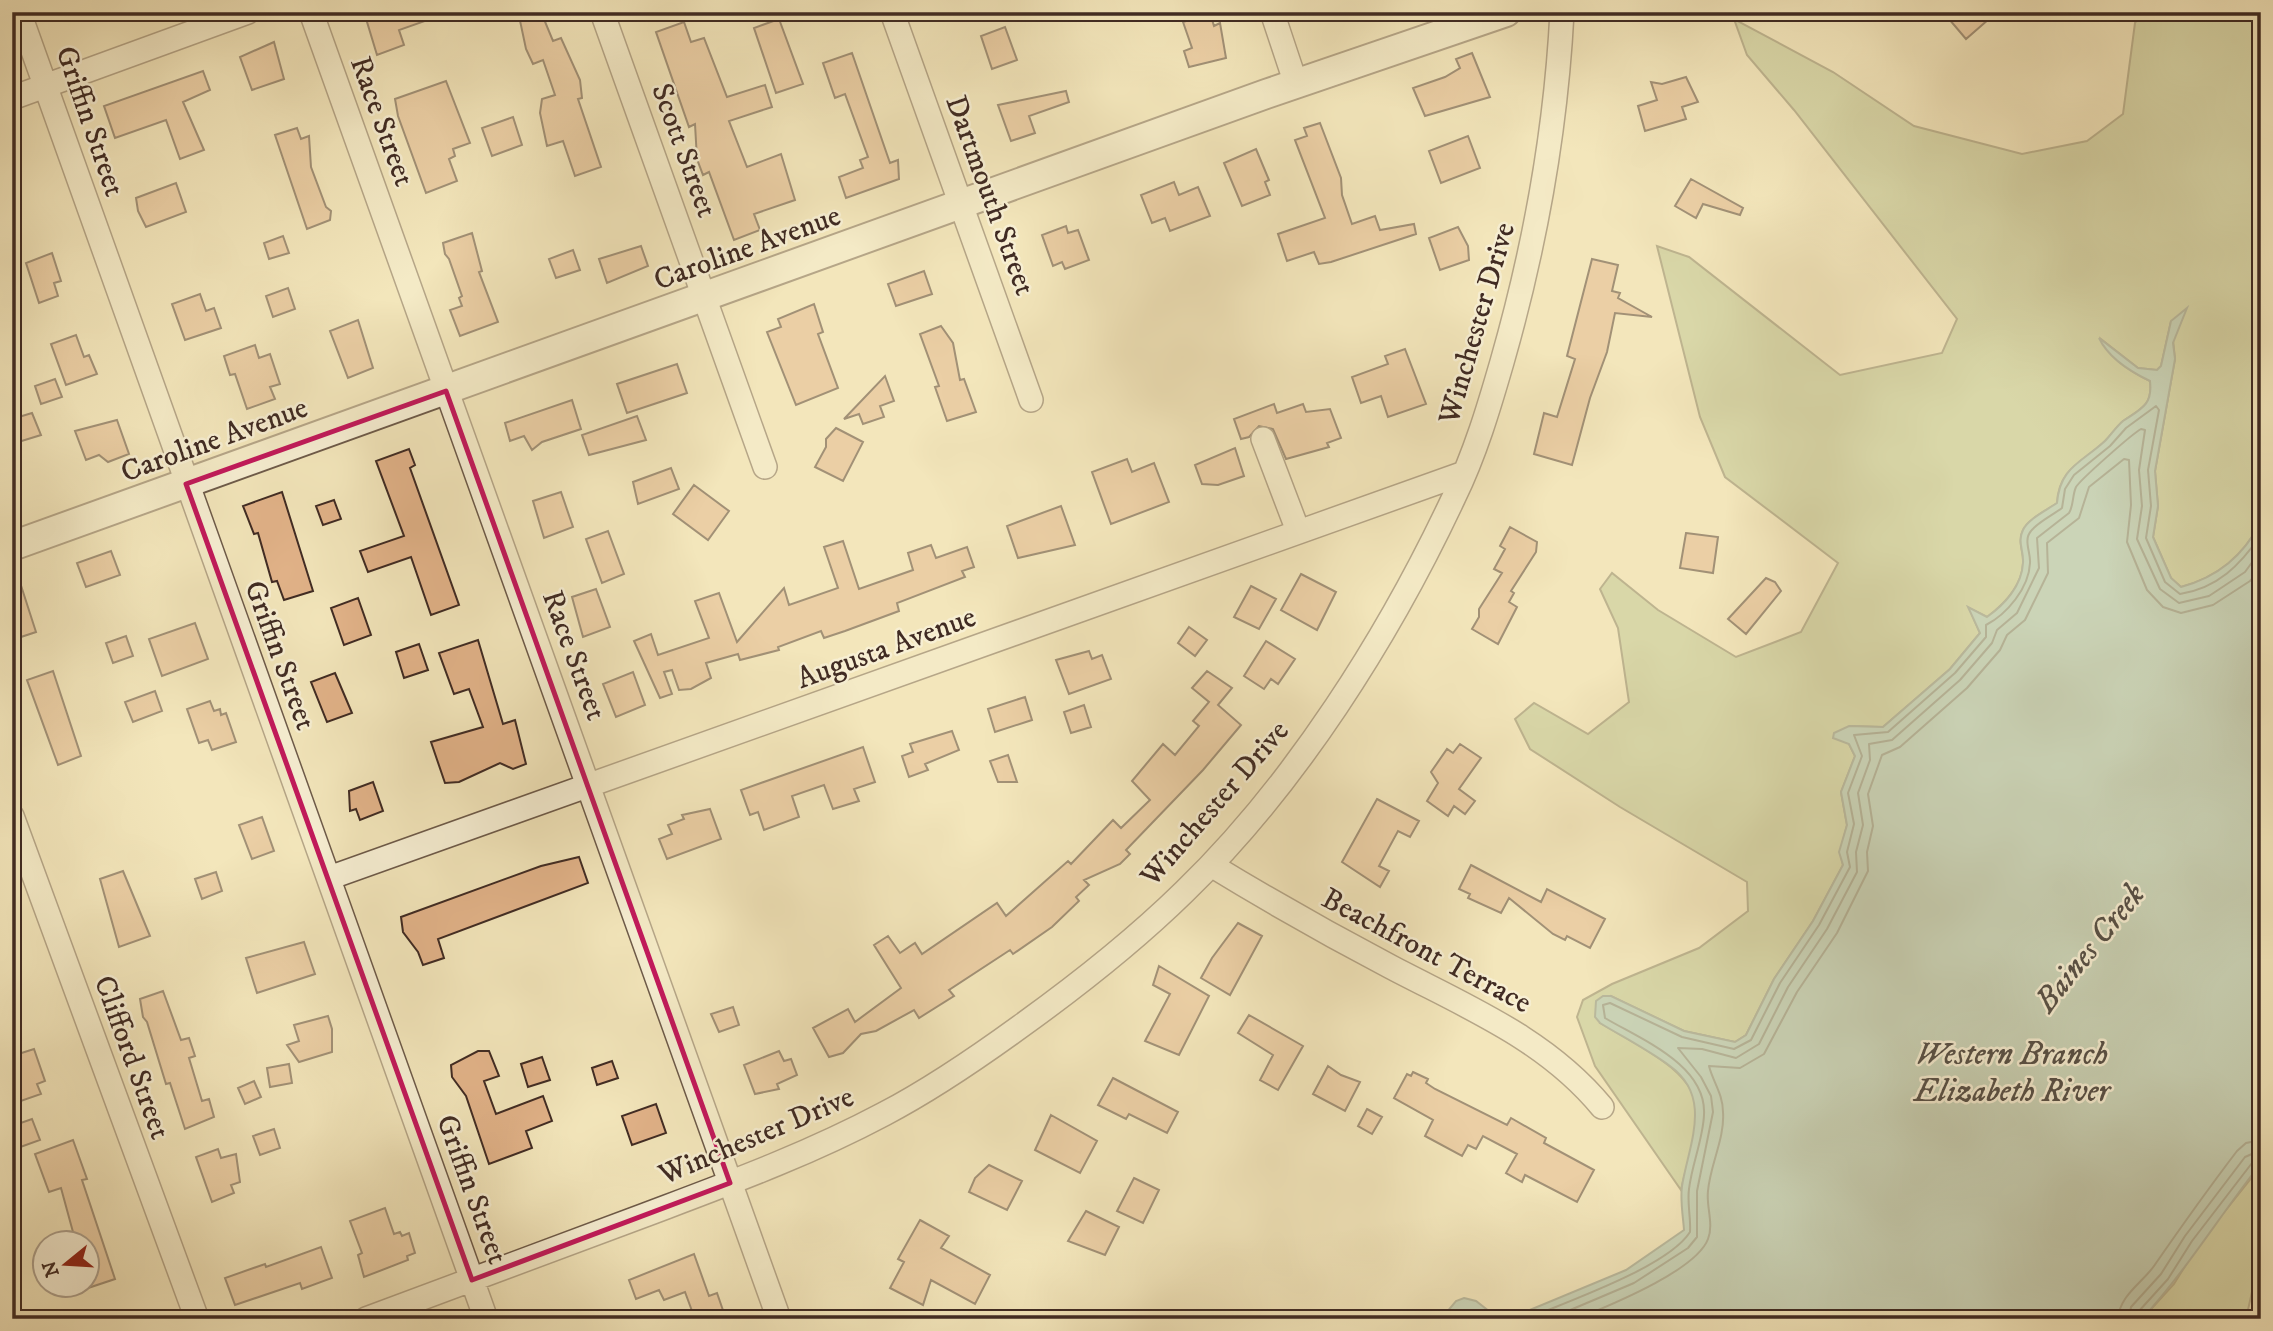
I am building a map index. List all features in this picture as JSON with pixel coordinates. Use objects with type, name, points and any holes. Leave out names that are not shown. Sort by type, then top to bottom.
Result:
[{"type":"street","name":"Griffin Street","points":[[19,12],[486,1319]]},
{"type":"street","points":[[12,98],[248,12]]},
{"type":"street","name":"Race Street","points":[[311,12],[779,1319]]},
{"type":"street","name":"Scott Street","points":[[602,12],[765,467]]},
{"type":"street","name":"Dartmouth Street","points":[[892,12],[1031,400]]},
{"type":"street","points":[[1272,12],[1297,84]]},
{"type":"street","name":"Caroline Avenue","points":[[12,546],[1297,84],[1506,12]]},
{"type":"street","name":"Winchester Drive","points":[[366,1319],[800,1157],[887,1113],[954,1074],[1054,1002],[1131,941],[1211,865],[1253,816],[1327,719],[1373,649],[1464,473],[1492,397],[1535,234],[1559,78],[1562,12]]},
{"type":"street","points":[[1263,439],[1298,531]]},
{"type":"street","name":"Augusta Avenue","points":[[329,878],[947,660],[1464,473]]},
{"type":"street","name":"Clifford Street","points":[[12,816],[197,1319]]},
{"type":"street","name":"Beachfront Terrace","points":[[1211,865],[1299,919],[1505,1025],[1563,1066],[1602,1107]]},
{"type":"highlighted area","points":[[446,391],[730,1183],[472,1280],[186,484]]},
{"type":"green space","points":[[2143,12],[2261,12],[2261,522],[2238,555],[2218,571],[2181,587],[2171,578],[2153,537],[2158,506],[2155,471],[2175,359],[2171,321],[2161,366],[2157,370],[2138,368],[2101,339],[2115,358],[2150,381],[2148,401],[2073,467],[2062,482],[2057,503],[2025,526],[2021,539],[2022,571],[2015,587],[2005,601],[1987,617],[1969,608],[1980,633],[1950,669],[1883,727],[1850,726],[1849,744],[1855,756],[1841,792],[1847,825],[1840,852],[1843,865],[1813,921],[1774,979],[1746,1035],[1735,1042],[1684,1031],[1611,996],[1600,1023],[1662,1060],[1688,1085],[1695,1099],[1696,1124],[1681,1190],[1595,1066],[1577,1017],[1583,1000],[1612,984],[1699,948],[1748,911],[1747,882],[1620,807],[1530,749],[1515,719],[1534,703],[1588,734],[1629,702],[1618,628],[1600,589],[1612,573],[1658,610],[1736,657],[1801,632],[1838,563],[1725,477],[1700,417],[1657,246],[1689,257],[1840,375],[1942,353],[1957,319],[1794,110],[1747,55],[1734,19],[1833,72],[1914,126],[2022,154],[2087,141],[2123,114],[2135,23]]},
{"type":"green space","points":[[2261,1166],[2261,1251],[2246,1319],[2142,1319],[2174,1284],[2198,1245]]},
{"type":"water","name":"Western Branch Elizabeth River","points":[[2187,308],[2173,343],[2175,359],[2155,471],[2158,506],[2153,537],[2171,578],[2181,587],[2218,571],[2238,555],[2261,522],[2261,1153],[2258,1167],[2142,1319],[1508,1319],[1626,1270],[1684,1230],[1682,1186],[1695,1122],[1691,1092],[1683,1078],[1670,1066],[1600,1023],[1595,1017],[1596,1001],[1603,996],[1611,996],[1684,1031],[1735,1042],[1746,1035],[1774,979],[1813,921],[1843,865],[1839,852],[1847,825],[1841,792],[1855,756],[1849,744],[1833,738],[1834,733],[1849,726],[1883,727],[1950,669],[1980,633],[1968,607],[1987,617],[2006,601],[2016,587],[2022,571],[2021,539],[2025,526],[2057,503],[2062,481],[2067,473],[2105,441],[2120,423],[2148,401],[2150,381],[2121,363],[2099,338],[2138,368],[2157,370],[2161,366],[2171,321]]},
{"type":"water","points":[[1464,1298],[1476,1301],[1499,1319],[1441,1319],[1456,1301]]},
{"type":"building","points":[[364,12],[441,12],[442,15],[399,30],[404,45],[377,55]]},
{"type":"building","points":[[541,12],[553,41],[561,38],[580,80],[582,98],[578,99],[601,167],[575,176],[563,141],[547,146],[540,113],[542,99],[555,95],[543,60],[533,64],[526,49],[519,16]]},
{"type":"building","points":[[1943,12],[1997,12],[1966,39]]},
{"type":"building","points":[[1210,13],[1214,26],[1220,23],[1226,58],[1189,67],[1184,51],[1192,48],[1183,22]]},
{"type":"building","points":[[779,19],[803,84],[776,93],[754,28]]},
{"type":"building","points":[[684,22],[691,42],[704,38],[727,97],[765,85],[772,107],[729,121],[747,167],[781,154],[795,200],[754,214],[760,230],[734,240],[709,172],[703,175],[697,159],[695,124],[689,127],[656,32]]},
{"type":"building","points":[[1005,27],[1017,60],[992,69],[981,36]]},
{"type":"building","points":[[274,42],[284,79],[252,90],[240,57]]},
{"type":"building","points":[[852,53],[890,163],[898,160],[899,179],[846,198],[839,177],[863,168],[860,160],[868,157],[845,94],[835,98],[823,63]]},
{"type":"building","points":[[1472,53],[1490,97],[1425,116],[1413,88],[1445,77],[1460,68],[1456,59]]},
{"type":"building","points":[[203,71],[210,90],[183,102],[204,150],[180,159],[166,120],[115,138],[104,106]]},
{"type":"building","points":[[1686,77],[1698,102],[1682,107],[1686,119],[1645,131],[1638,106],[1657,100],[1651,82],[1662,84]]},
{"type":"building","points":[[446,81],[470,143],[453,149],[455,156],[449,159],[457,181],[426,193],[398,116],[395,99]]},
{"type":"building","points":[[1066,91],[1069,102],[1029,116],[1035,133],[1011,141],[998,105]]},
{"type":"building","points":[[513,117],[522,145],[492,156],[482,128]]},
{"type":"building","points":[[1320,123],[1341,178],[1342,195],[1352,224],[1375,216],[1380,230],[1414,224],[1416,234],[1331,262],[1319,264],[1314,252],[1287,261],[1278,234],[1325,218],[1295,140],[1307,136],[1304,128]]},
{"type":"building","points":[[297,128],[301,139],[309,136],[311,167],[326,207],[331,211],[330,220],[307,229],[275,135]]},
{"type":"building","points":[[1468,136],[1480,168],[1441,183],[1429,151]]},
{"type":"building","points":[[1256,149],[1269,180],[1265,182],[1270,195],[1242,206],[1224,163]]},
{"type":"building","points":[[1691,179],[1743,208],[1740,215],[1703,204],[1696,218],[1675,206]]},
{"type":"building","points":[[1174,182],[1179,195],[1198,187],[1210,216],[1170,231],[1165,218],[1152,223],[1141,195]]},
{"type":"building","points":[[176,183],[186,212],[146,227],[138,211],[136,198]]},
{"type":"building","points":[[1066,226],[1068,233],[1078,230],[1089,260],[1065,269],[1062,262],[1053,266],[1042,235]]},
{"type":"building","points":[[1458,227],[1468,246],[1469,260],[1440,270],[1429,238]]},
{"type":"building","points":[[472,233],[482,271],[479,272],[498,322],[460,336],[450,310],[462,306],[459,298],[462,296],[443,243]]},
{"type":"building","points":[[283,236],[289,253],[269,259],[264,243]]},
{"type":"building","points":[[641,246],[648,266],[607,283],[599,259]]},
{"type":"building","points":[[573,250],[580,270],[556,278],[549,259]]},
{"type":"building","points":[[52,253],[61,281],[54,283],[58,296],[39,303],[26,263]]},
{"type":"building","points":[[1592,259],[1618,265],[1612,291],[1620,293],[1618,298],[1652,317],[1615,313],[1607,352],[1590,398],[1572,465],[1534,454],[1544,413],[1557,417],[1575,359],[1567,356]]},
{"type":"building","points":[[924,271],[932,294],[896,306],[888,284]]},
{"type":"building","points":[[288,288],[295,309],[273,317],[266,296]]},
{"type":"building","points":[[200,294],[206,311],[214,308],[221,328],[185,340],[172,304]]},
{"type":"building","points":[[814,304],[823,332],[818,334],[838,388],[796,405],[767,332],[781,327],[778,319]]},
{"type":"building","points":[[358,320],[373,368],[348,378],[330,331]]},
{"type":"building","points":[[941,326],[953,343],[960,380],[964,379],[976,412],[947,421],[935,387],[939,386],[920,334]]},
{"type":"building","points":[[76,335],[84,357],[89,355],[97,374],[66,385],[51,344]]},
{"type":"building","points":[[255,345],[259,358],[270,354],[280,384],[270,387],[275,399],[247,409],[235,374],[230,375],[224,356]]},
{"type":"building","points":[[1405,349],[1426,404],[1388,417],[1381,396],[1361,403],[1352,377],[1388,364],[1385,356]]},
{"type":"building","points":[[677,364],[687,393],[627,413],[617,384]]},
{"type":"building","points":[[885,376],[894,401],[880,406],[884,417],[863,424],[859,414],[844,419]]},
{"type":"building","points":[[55,379],[62,397],[41,404],[35,386]]},
{"type":"building","points":[[572,400],[581,429],[542,442],[532,450],[524,436],[510,441],[505,423]]},
{"type":"building","points":[[1274,404],[1277,413],[1303,404],[1306,412],[1330,409],[1341,438],[1327,443],[1329,447],[1286,459],[1273,429],[1259,426],[1249,437],[1241,439],[1234,419]]},
{"type":"building","points":[[32,413],[41,435],[12,444],[12,419]]},
{"type":"building","points":[[637,416],[646,440],[589,455],[582,435]]},
{"type":"building","points":[[117,420],[129,454],[108,462],[99,455],[86,460],[75,431]]},
{"type":"building","points":[[836,428],[863,442],[843,481],[815,467],[826,447],[826,439]]},
{"type":"building","points":[[1235,448],[1244,476],[1218,485],[1202,484],[1195,465]]},
{"type":"building","points":[[409,449],[415,465],[410,468],[459,605],[431,615],[411,557],[368,572],[360,551],[404,536],[376,461]]},
{"type":"building","points":[[1127,459],[1132,472],[1154,463],[1169,502],[1111,524],[1092,472]]},
{"type":"building","points":[[671,468],[679,489],[638,504],[633,482]]},
{"type":"building","points":[[694,485],[729,511],[708,540],[673,514]]},
{"type":"building","points":[[282,492],[313,591],[284,600],[277,581],[272,582],[258,533],[254,534],[243,506]]},
{"type":"building","points":[[561,492],[573,527],[544,538],[533,501]]},
{"type":"building","points":[[334,500],[341,519],[323,525],[316,506]]},
{"type":"building","points":[[1061,506],[1075,545],[1018,558],[1007,526]]},
{"type":"building","points":[[1510,527],[1537,542],[1536,552],[1511,591],[1514,593],[1509,602],[1517,607],[1498,644],[1472,629],[1479,617],[1479,609],[1502,573],[1494,569],[1505,549],[1500,546]]},
{"type":"building","points":[[608,531],[624,574],[602,583],[586,539]]},
{"type":"building","points":[[1686,533],[1718,537],[1713,573],[1680,568]]},
{"type":"building","points":[[843,541],[859,589],[913,570],[908,553],[931,545],[936,558],[967,547],[974,567],[962,571],[965,577],[897,603],[899,611],[845,631],[824,638],[821,631],[778,647],[779,650],[740,660],[738,654],[706,663],[711,678],[691,689],[679,690],[672,670],[664,672],[672,694],[660,698],[634,641],[651,634],[658,655],[709,638],[695,601],[719,593],[737,642],[784,588],[789,605],[838,588],[824,547]]},
{"type":"building","points":[[111,551],[120,575],[86,587],[77,563]]},
{"type":"building","points":[[16,570],[36,632],[18,638],[12,624],[12,571]]},
{"type":"building","points":[[1301,574],[1336,592],[1317,630],[1281,610]]},
{"type":"building","points":[[1766,578],[1775,582],[1781,591],[1746,634],[1728,619]]},
{"type":"building","points":[[1251,586],[1276,599],[1259,629],[1234,617]]},
{"type":"building","points":[[596,589],[610,627],[583,637],[572,597]]},
{"type":"building","points":[[358,598],[371,635],[344,645],[331,608]]},
{"type":"building","points":[[195,623],[208,659],[162,676],[149,639]]},
{"type":"building","points":[[1189,627],[1207,640],[1195,656],[1178,643]]},
{"type":"building","points":[[126,636],[133,656],[113,663],[106,643]]},
{"type":"building","points":[[478,640],[503,724],[515,720],[526,764],[513,769],[500,763],[459,782],[445,783],[431,742],[483,727],[469,689],[454,694],[439,653]]},
{"type":"building","points":[[1266,641],[1295,659],[1278,684],[1271,679],[1264,689],[1244,676]]},
{"type":"building","points":[[419,644],[428,670],[404,678],[396,652]]},
{"type":"building","points":[[1089,651],[1092,659],[1102,655],[1111,679],[1069,694],[1056,660]]},
{"type":"building","points":[[53,671],[81,756],[58,765],[27,680]]},
{"type":"building","points":[[1207,671],[1232,688],[1218,705],[1241,725],[1203,770],[1126,850],[1130,854],[1120,864],[1084,880],[1089,885],[1076,897],[1079,901],[1052,927],[1013,954],[1010,950],[949,990],[954,996],[919,1018],[914,1010],[876,1031],[861,1034],[843,1053],[829,1057],[813,1028],[848,1009],[855,1022],[901,988],[874,945],[888,936],[900,953],[915,943],[922,954],[997,903],[1006,916],[1068,861],[1071,864],[1113,820],[1121,828],[1150,800],[1132,781],[1163,744],[1175,755],[1199,726],[1193,721],[1209,702],[1192,688]]},
{"type":"building","points":[[633,672],[645,705],[616,717],[603,684]]},
{"type":"building","points":[[335,673],[352,713],[327,722],[311,682]]},
{"type":"building","points":[[155,691],[162,711],[133,722],[125,702]]},
{"type":"building","points":[[1025,697],[1032,720],[995,732],[988,709]]},
{"type":"building","points":[[210,701],[214,711],[220,709],[221,715],[226,713],[236,742],[212,750],[208,740],[199,743],[187,709]]},
{"type":"building","points":[[1084,705],[1091,727],[1071,733],[1064,712]]},
{"type":"building","points":[[952,731],[959,750],[925,764],[928,770],[909,777],[902,756],[913,752],[910,744]]},
{"type":"building","points":[[1460,744],[1481,758],[1459,789],[1475,801],[1465,814],[1454,806],[1448,816],[1427,801],[1438,783],[1431,772],[1447,749],[1453,753]]},
{"type":"building","points":[[863,747],[875,782],[854,789],[859,801],[833,809],[824,785],[792,796],[799,817],[764,830],[758,812],[750,815],[741,790]]},
{"type":"building","points":[[1008,755],[1017,782],[998,782],[990,761]]},
{"type":"building","points":[[373,782],[383,811],[360,820],[356,809],[350,811],[349,791]]},
{"type":"building","points":[[1377,799],[1419,821],[1410,837],[1398,831],[1379,866],[1389,871],[1380,887],[1342,862]]},
{"type":"building","points":[[710,809],[721,839],[667,859],[659,839],[672,834],[668,825],[684,819],[682,815]]},
{"type":"building","points":[[262,817],[274,851],[252,859],[239,825]]},
{"type":"building","points":[[579,857],[588,883],[438,939],[444,958],[423,965],[418,952],[403,932],[401,917],[541,866]]},
{"type":"building","points":[[1471,865],[1541,902],[1547,889],[1605,919],[1590,948],[1567,936],[1565,940],[1553,934],[1509,898],[1501,913],[1468,898],[1470,894],[1459,889]]},
{"type":"building","points":[[123,871],[150,936],[119,947],[100,879]]},
{"type":"building","points":[[216,872],[222,891],[202,899],[195,879]]},
{"type":"building","points":[[1238,923],[1262,936],[1230,995],[1201,978]]},
{"type":"building","points":[[304,942],[315,974],[257,993],[246,958]]},
{"type":"building","points":[[1159,966],[1209,996],[1179,1055],[1145,1041],[1170,994],[1153,985]]},
{"type":"building","points":[[163,991],[181,1040],[189,1038],[195,1056],[189,1058],[202,1101],[209,1099],[214,1117],[185,1129],[170,1083],[166,1084],[147,1022],[143,1017],[140,999]]},
{"type":"building","points":[[733,1007],[739,1025],[719,1032],[711,1014]]},
{"type":"building","points":[[1249,1015],[1303,1046],[1278,1090],[1260,1080],[1273,1055],[1238,1033]]},
{"type":"building","points":[[328,1016],[332,1029],[332,1052],[299,1062],[287,1045],[299,1041],[294,1025]]},
{"type":"building","points":[[34,1049],[45,1081],[37,1084],[41,1094],[15,1103],[12,1094],[12,1056]]},
{"type":"building","points":[[478,1051],[489,1051],[499,1076],[484,1081],[496,1114],[543,1096],[552,1121],[526,1131],[532,1148],[489,1164],[466,1096],[452,1077],[451,1065]]},
{"type":"building","points":[[779,1051],[784,1061],[791,1059],[797,1075],[777,1084],[779,1089],[755,1094],[744,1065]]},
{"type":"building","points":[[542,1057],[550,1080],[528,1087],[521,1064]]},
{"type":"building","points":[[612,1061],[618,1078],[597,1085],[592,1068]]},
{"type":"building","points":[[289,1064],[292,1083],[270,1087],[267,1068]]},
{"type":"building","points":[[1328,1066],[1341,1075],[1360,1082],[1345,1111],[1313,1094]]},
{"type":"building","points":[[1413,1072],[1428,1079],[1426,1083],[1435,1089],[1507,1125],[1511,1118],[1546,1138],[1544,1143],[1594,1170],[1577,1202],[1525,1175],[1522,1182],[1506,1173],[1517,1154],[1483,1136],[1476,1149],[1468,1145],[1462,1156],[1425,1136],[1433,1120],[1394,1098],[1407,1074],[1411,1076]]},
{"type":"building","points":[[1113,1078],[1178,1112],[1167,1133],[1129,1114],[1126,1119],[1098,1105]]},
{"type":"building","points":[[254,1081],[261,1097],[245,1104],[238,1088]]},
{"type":"building","points":[[656,1104],[666,1133],[632,1145],[622,1116]]},
{"type":"building","points":[[1367,1109],[1382,1117],[1372,1134],[1358,1126]]},
{"type":"building","points":[[1051,1115],[1097,1141],[1080,1173],[1035,1150]]},
{"type":"building","points":[[32,1119],[40,1140],[12,1150],[12,1126]]},
{"type":"building","points":[[274,1129],[280,1148],[260,1155],[253,1136]]},
{"type":"building","points":[[73,1140],[87,1179],[82,1180],[99,1230],[72,1230],[61,1188],[49,1192],[35,1154]]},
{"type":"building","points":[[218,1149],[221,1158],[236,1154],[240,1182],[231,1185],[234,1193],[212,1202],[196,1157]]},
{"type":"building","points":[[989,1165],[1022,1181],[1007,1210],[969,1192],[975,1178]]},
{"type":"building","points":[[1134,1178],[1159,1190],[1143,1223],[1117,1211]]},
{"type":"building","points":[[385,1208],[394,1234],[400,1232],[402,1236],[409,1233],[415,1253],[407,1256],[408,1260],[364,1277],[358,1255],[362,1253],[350,1221]]},
{"type":"building","points":[[1086,1211],[1119,1227],[1105,1255],[1068,1241]]},
{"type":"building","points":[[920,1220],[949,1236],[941,1248],[990,1275],[975,1304],[931,1280],[923,1305],[890,1288],[904,1262],[898,1259]]},
{"type":"building","points":[[102,1240],[115,1279],[102,1283]]},
{"type":"building","points":[[321,1247],[332,1278],[302,1289],[300,1283],[235,1305],[225,1278],[265,1264],[266,1267]]},
{"type":"building","points":[[694,1254],[709,1296],[717,1293],[726,1319],[695,1319],[685,1292],[664,1300],[659,1290],[636,1299],[629,1280]]},
{"type":"water label","name":"Baines Creek","points":[[2089,947]]}]
